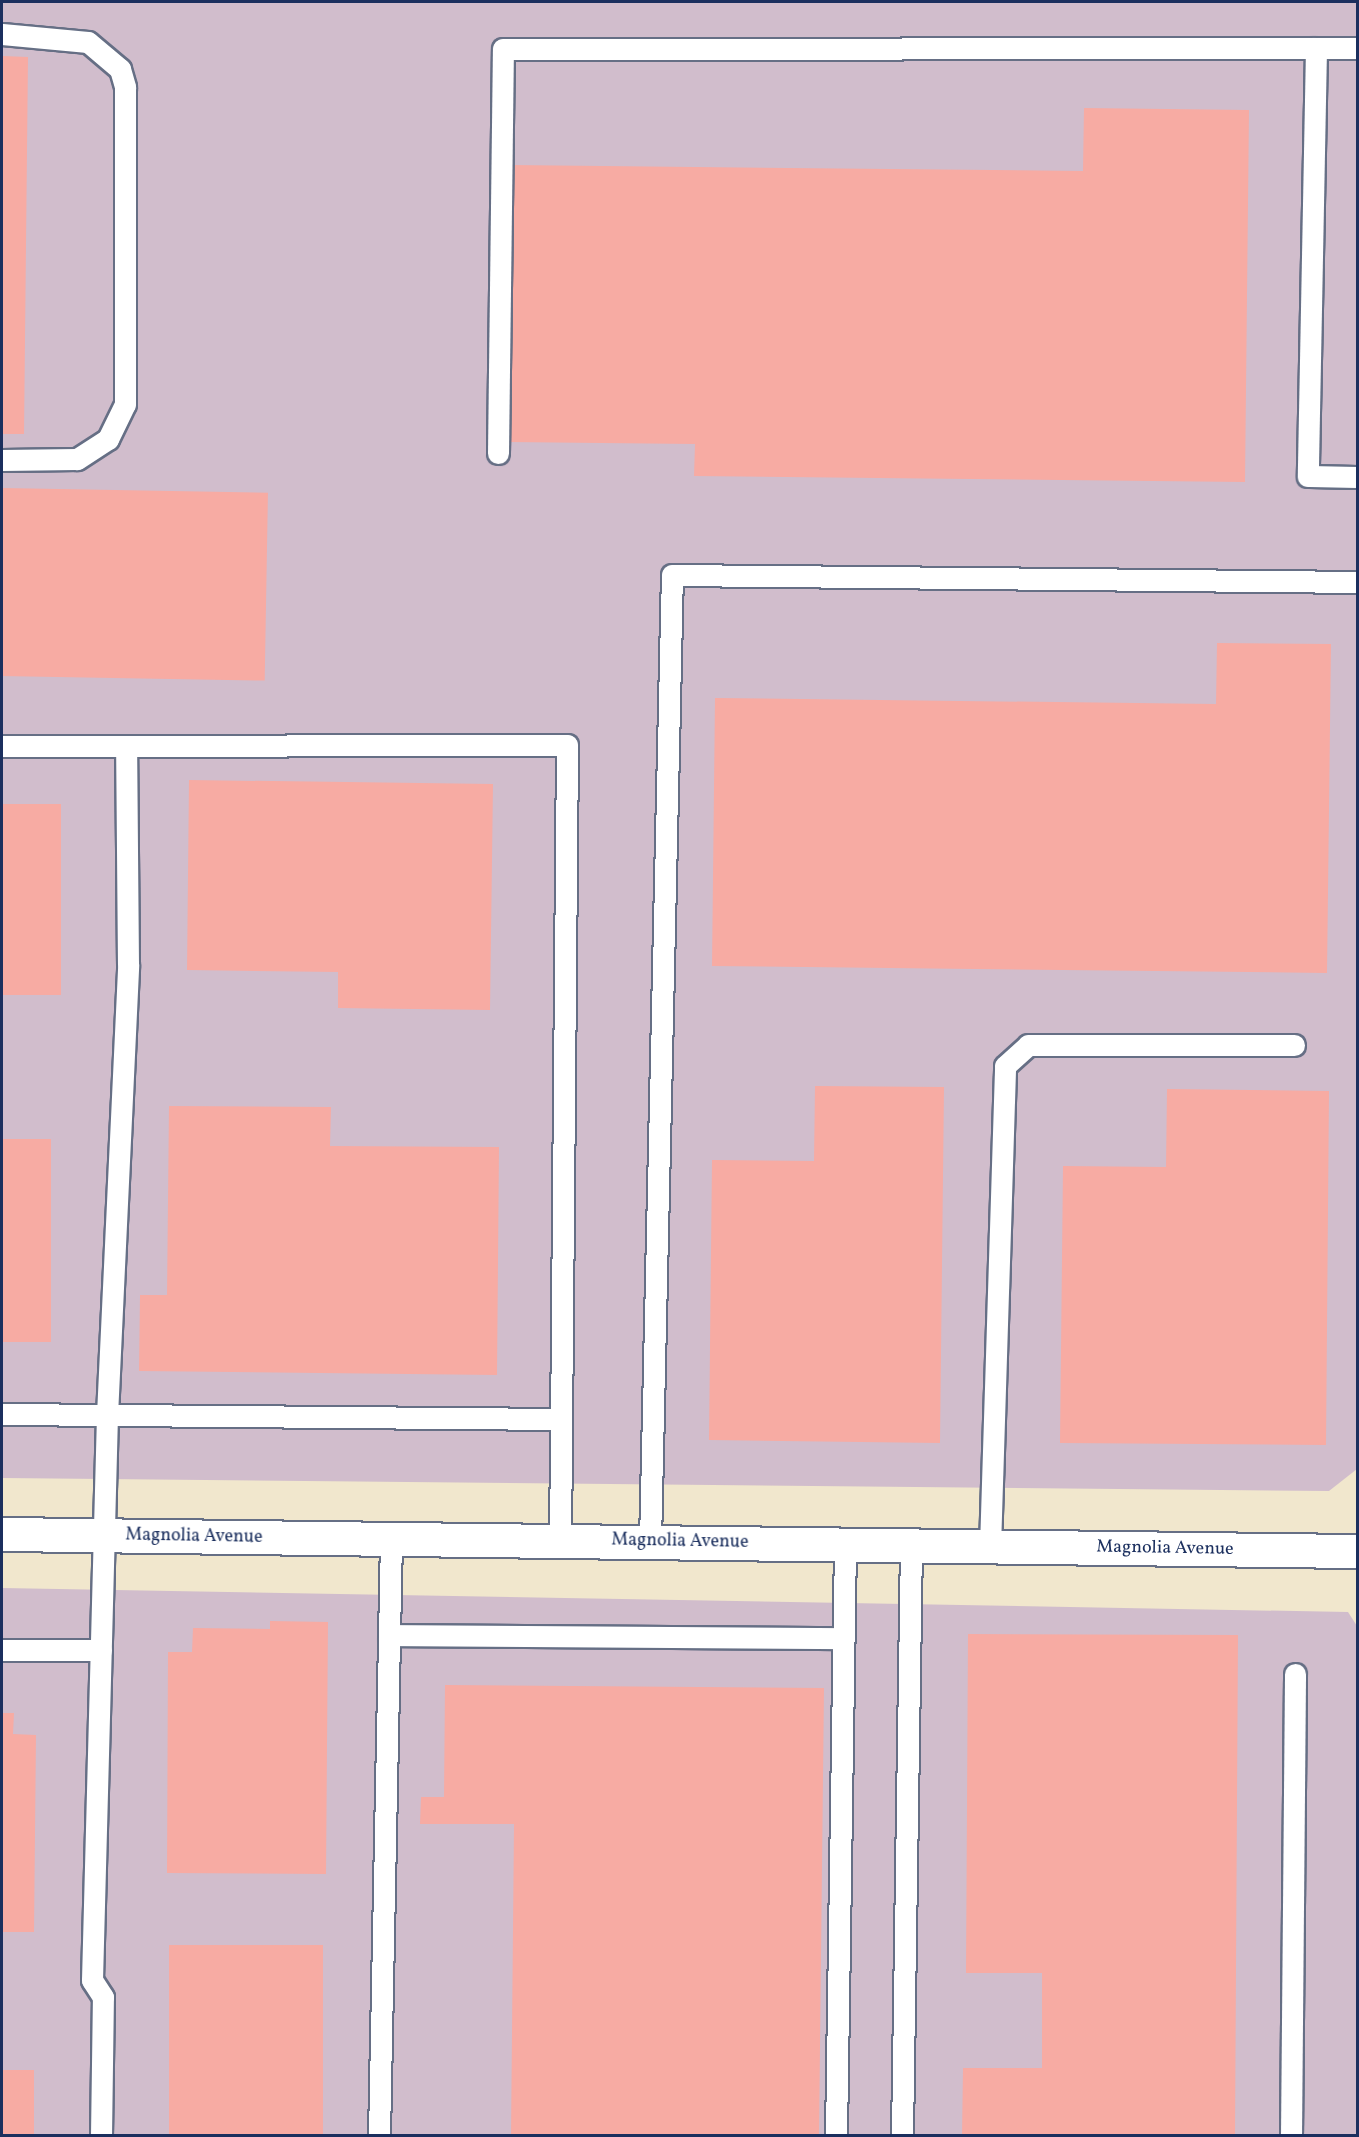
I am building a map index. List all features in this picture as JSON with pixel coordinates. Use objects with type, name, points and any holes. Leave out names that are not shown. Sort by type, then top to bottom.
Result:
[{"type":"street","name":"Magnolia Avenue","points":[[2,1534],[1358,1551]]},
{"type":"lane","points":[[2,34],[88,42],[120,69],[124,87],[125,404],[108,439],[77,459],[2,460]]},
{"type":"lane","points":[[1316,48],[1308,476],[1358,477]]},
{"type":"lane","points":[[498,453],[503,49],[1358,48]]},
{"type":"lane","points":[[650,1542],[672,575],[1358,582]]},
{"type":"lane","points":[[2,746],[567,745],[560,1540]]},
{"type":"lane","points":[[101,2136],[103,1997],[92,1980],[106,1415],[128,975],[126,746]]},
{"type":"lane","points":[[990,1546],[1005,1066],[1028,1045],[1294,1045]]},
{"type":"lane","points":[[2,1414],[561,1419]]},
{"type":"lane","points":[[379,2136],[391,1539]]},
{"type":"lane","points":[[836,2136],[845,1545]]},
{"type":"lane","points":[[902,2136],[911,1545]]},
{"type":"lane","points":[[389,1635],[843,1638]]},
{"type":"lane","points":[[2,1650],[101,1650]]},
{"type":"lane","points":[[1291,2136],[1295,1674]]},
{"type":"shaded area","points":[[2,2],[1357,2],[1357,1469],[1329,1491],[2,1478]]},
{"type":"shaded area","points":[[2,1588],[1348,1612],[1357,1626],[1357,2135],[2,2136]]},
{"type":"building","points":[[2,56],[28,57],[24,434],[2,434]]},
{"type":"building","points":[[1084,108],[1249,110],[1245,482],[694,476],[695,444],[507,442],[510,165],[1083,171]]},
{"type":"building","points":[[2,488],[268,493],[265,681],[2,676]]},
{"type":"building","points":[[1217,643],[1331,644],[1327,973],[712,966],[715,698],[1216,704]]},
{"type":"building","points":[[189,780],[493,784],[490,1010],[338,1008],[338,972],[187,970]]},
{"type":"building","points":[[2,804],[61,804],[61,995],[2,995]]},
{"type":"building","points":[[815,1086],[944,1087],[940,1443],[709,1440],[712,1160],[814,1161]]},
{"type":"building","points":[[1167,1089],[1329,1091],[1326,1445],[1060,1443],[1063,1166],[1166,1167]]},
{"type":"building","points":[[169,1106],[331,1107],[330,1146],[499,1147],[497,1375],[139,1371],[140,1295],[167,1295]]},
{"type":"building","points":[[2,1139],[51,1139],[51,1342],[2,1342]]},
{"type":"building","points":[[270,1621],[328,1622],[326,1874],[167,1873],[168,1652],[192,1652],[193,1628],[270,1629]]},
{"type":"building","points":[[968,1634],[1238,1635],[1235,2136],[962,2136],[963,2068],[1042,2068],[1042,1973],[966,1973]]},
{"type":"building","points":[[445,1685],[824,1688],[819,2136],[511,2136],[514,1824],[420,1824],[421,1797],[444,1797]]},
{"type":"building","points":[[2,1713],[14,1713],[13,1734],[36,1735],[34,1932],[2,1932]]},
{"type":"building","points":[[169,1945],[323,1945],[323,2136],[169,2136]]},
{"type":"building","points":[[2,2070],[34,2070],[34,2136],[2,2136]]}]
